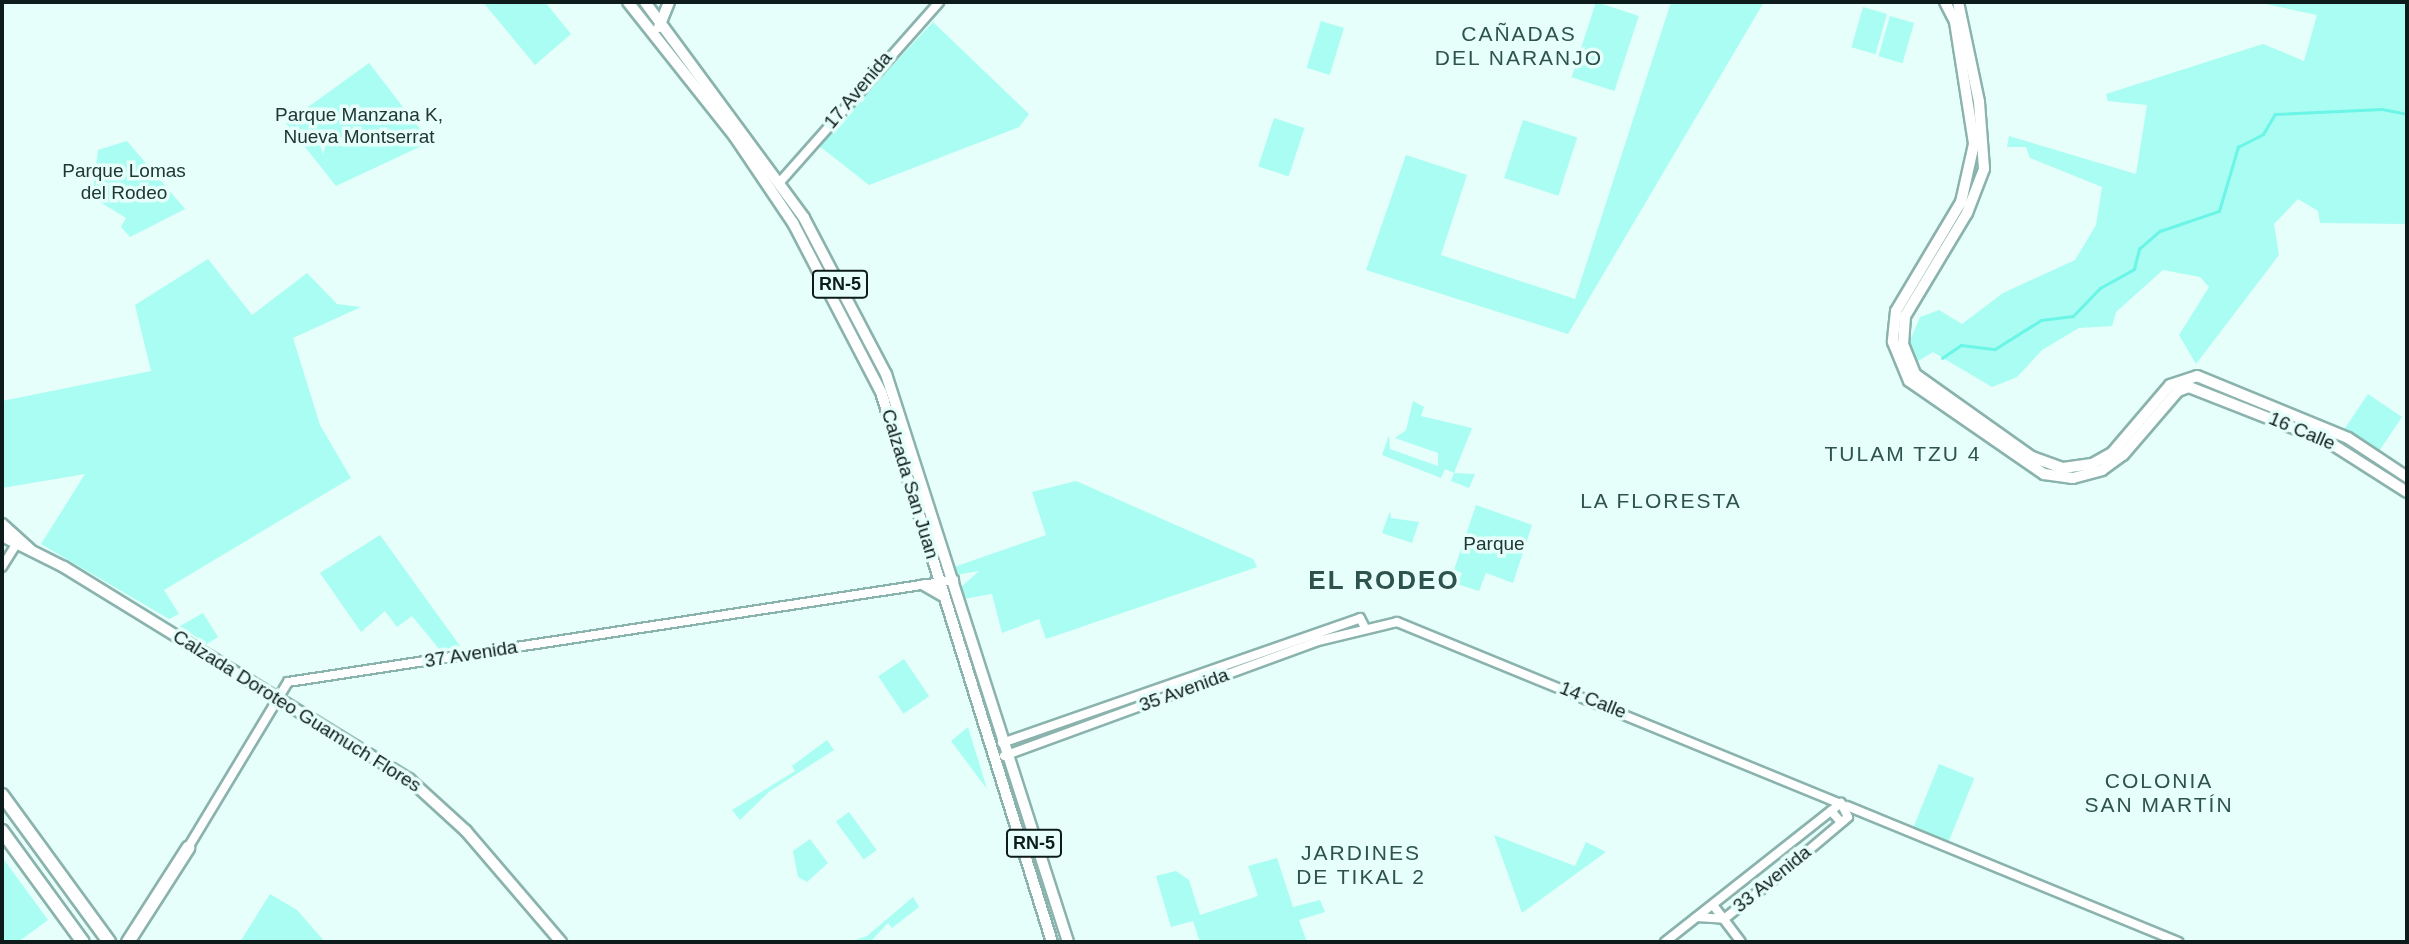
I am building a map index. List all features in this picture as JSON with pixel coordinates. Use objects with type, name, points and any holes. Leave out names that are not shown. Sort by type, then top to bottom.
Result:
[{"type":"highway","points":[[2,795],[109,942]]},
{"type":"highway","points":[[2,831],[83,942]]},
{"type":"highway","points":[[128,942],[188,848]]},
{"type":"main road","name":"Calzada San Juan","points":[[628,2],[752,161],[844,315],[907,461],[940,582],[1052,942]]},
{"type":"main road","name":"Calzada San Juan","points":[[645,2],[655,7],[661,21],[780,182],[887,374],[954,580],[1000,744],[1068,942]]},
{"type":"main road","points":[[655,36],[669,2]]},
{"type":"main road","points":[[1945,2],[1974,134],[1970,174],[1896,311],[1893,342],[1909,381],[1978,426]]},
{"type":"main road","points":[[1958,2],[1979,102],[1984,169],[1967,213],[1914,298],[1902,332],[1915,374],[1965,417]]},
{"type":"main road","points":[[647,25],[655,7]]},
{"type":"main road","name":"16 Calle","points":[[1978,426],[2032,457],[2078,467],[2112,453],[2170,385],[2197,376],[2347,438],[2407,478]]},
{"type":"main road","name":"16 Calle","points":[[1978,426],[2044,474],[2087,476],[2123,455],[2178,391],[2189,387],[2327,441],[2407,492]]},
{"type":"main road","name":"Calzada Doroteo Guamuch Flores","points":[[2,524],[30,549],[276,697],[429,795],[561,942]]},
{"type":"main road","name":"Calzada Doroteo Guamuch Flores","points":[[2,536],[19,540]]},
{"type":"main road","points":[[924,585],[946,598]]},
{"type":"street","name":"17 Avenida","points":[[780,182],[939,2]]},
{"type":"street","points":[[2,567],[19,540]]},
{"type":"street","name":"37 Avenida","points":[[134,942],[276,697],[288,682],[954,580]]},
{"type":"street","name":"35 Avenida","points":[[1000,744],[1362,622]]},
{"type":"street","name":"35 Avenida","points":[[1004,756],[1362,622]]},
{"type":"street","name":"14 Calle","points":[[1362,622],[1409,624],[1826,798],[1840,808],[1841,822]]},
{"type":"street","points":[[1840,808],[1860,810],[2178,942]]},
{"type":"street","name":"33 Avenida","points":[[1697,917],[1724,919],[1841,822],[1840,808]]},
{"type":"street","name":"33 Avenida","points":[[1665,942],[1840,808]]},
{"type":"street","points":[[1713,905],[1741,942]]},
{"type":"green space","points":[[483,2],[545,2],[571,34],[535,65]]},
{"type":"green space","points":[[1596,2],[1639,16],[1614,91],[1572,77]]},
{"type":"green space","points":[[1671,2],[1764,2],[1568,334],[1366,270],[1406,155],[1467,175],[1441,255],[1575,299]]},
{"type":"green space","points":[[2256,2],[2407,2],[2407,224],[2320,223],[2318,211],[2298,199],[2274,224],[2279,255],[2196,364],[2179,335],[2209,287],[2200,277],[2163,270],[2116,312],[2112,326],[2079,328],[2042,350],[2017,377],[1992,387],[1933,352],[1915,363],[1906,350],[1920,317],[1939,310],[1962,324],[2003,293],[2075,260],[2096,225],[2102,187],[2030,158],[2026,147],[2007,147],[2009,136],[2136,174],[2147,105],[2108,101],[2106,94],[2263,44],[2304,61],[2317,15]]},
{"type":"green space","points":[[1863,7],[1887,14],[1875,54],[1851,47]]},
{"type":"green space","points":[[1890,16],[1914,23],[1902,63],[1878,56]]},
{"type":"green space","points":[[1321,21],[1344,28],[1330,75],[1307,68]]},
{"type":"green space","points":[[933,22],[1029,114],[1019,127],[869,185],[818,145]]},
{"type":"green space","name":"Parque Manzana K, Nueva Montserrat","points":[[369,63],[430,142],[336,186],[286,123]]},
{"type":"green space","points":[[1274,118],[1304,128],[1289,176],[1258,167]]},
{"type":"green space","points":[[1523,120],[1577,138],[1558,196],[1504,178]]},
{"type":"green space","name":"Parque Lomas del Rodeo","points":[[127,141],[185,209],[130,237],[121,227],[126,218],[92,197],[98,150]]},
{"type":"green space","points":[[208,259],[252,315],[307,273],[337,304],[361,307],[293,338],[320,425],[351,478],[164,590],[179,614],[169,619],[41,544],[85,474],[2,488],[2,401],[151,371],[135,305]]},
{"type":"green space","points":[[2368,394],[2402,417],[2377,453],[2343,430]]},
{"type":"green space","points":[[1413,401],[1424,407],[1421,416],[1472,428],[1454,473],[1445,469],[1441,478],[1382,455],[1389,435],[1390,449],[1438,466],[1438,453],[1395,438],[1406,430]]},
{"type":"green space","points":[[1454,473],[1475,474],[1469,488],[1451,481]]},
{"type":"green space","points":[[1076,481],[1253,559],[1257,567],[1046,639],[1039,619],[1002,633],[992,594],[963,599],[960,588],[979,571],[956,575],[954,567],[1046,535],[1032,492]]},
{"type":"green space","name":"Parque","points":[[1476,505],[1532,525],[1513,583],[1486,573],[1479,591],[1457,584],[1462,573],[1454,570]]},
{"type":"green space","points":[[1390,511],[1391,518],[1419,522],[1412,543],[1382,533]]},
{"type":"green space","points":[[380,535],[460,646],[440,650],[412,616],[397,627],[385,611],[361,632],[320,573]]},
{"type":"green space","points":[[203,613],[218,637],[207,644],[180,626]]},
{"type":"green space","points":[[904,659],[929,696],[903,714],[878,676]]},
{"type":"green space","points":[[968,727],[987,789],[951,741]]},
{"type":"green space","points":[[827,740],[834,750],[770,791],[740,820],[732,810],[795,771],[792,766]]},
{"type":"green space","points":[[1939,764],[1974,778],[1949,841],[1914,827]]},
{"type":"green space","points":[[849,812],[877,850],[864,859],[836,821]]},
{"type":"green space","points":[[1494,835],[1575,866],[1586,842],[1606,852],[1522,913]]},
{"type":"green space","points":[[810,839],[828,863],[807,882],[798,877],[793,851]]},
{"type":"green space","points":[[2,857],[48,920],[18,942],[2,940]]},
{"type":"green space","points":[[1277,858],[1293,907],[1320,900],[1325,912],[1299,920],[1307,942],[1200,942],[1193,921],[1171,927],[1156,876],[1176,871],[1189,880],[1200,915],[1258,896],[1248,866]]},
{"type":"green space","points":[[270,894],[297,910],[325,942],[240,942]]},
{"type":"green space","points":[[913,897],[919,907],[892,928],[888,923],[870,942],[850,942],[867,936]]},
{"type":"waterway","points":[[1942,358],[1961,345],[1995,349],[2041,320],[2073,316],[2100,288],[2134,269],[2139,249],[2160,231],[2219,211],[2238,147],[2263,134],[2275,114],[2382,109],[2407,114]]},
{"type":"district","name":"CAÑADAS DEL NARANJO","points":[[1519,46]]},
{"type":"district","name":"TULAM TZU 4","points":[[1903,454]]},
{"type":"district","name":"LA FLORESTA","points":[[1661,501]]},
{"type":"district","name":"EL RODEO","points":[[1384,581]]},
{"type":"district","name":"COLONIA SAN MARTÍN","points":[[2159,793]]},
{"type":"district","name":"JARDINES DE TIKAL 2","points":[[1361,865]]}]
